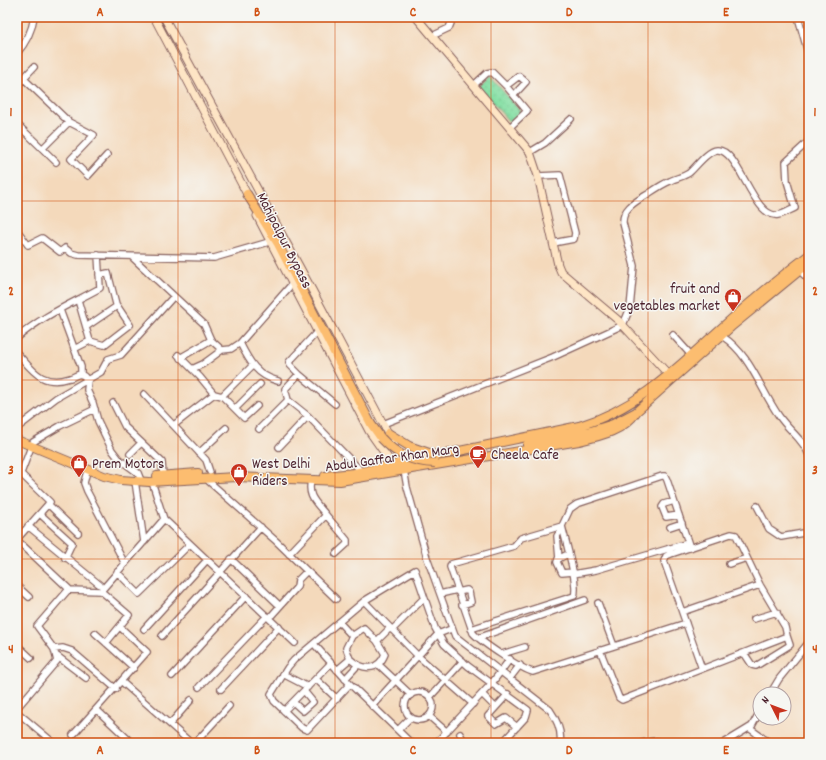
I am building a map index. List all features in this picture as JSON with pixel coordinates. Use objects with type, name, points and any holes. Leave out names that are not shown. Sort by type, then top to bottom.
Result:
[{"type":"main road","points":[[247,194],[278,244],[371,424],[380,438],[391,450],[419,462],[591,431],[613,424],[637,411]]},
{"type":"main road","name":"Abdul Gaffar Khan Marg","points":[[17,435],[32,445],[87,471],[112,479],[137,480],[162,476],[208,475],[333,476],[399,467],[476,460],[586,439],[619,428],[630,421],[637,411],[797,268],[809,255]]},
{"type":"main road","name":"Abdul Gaffar Khan Marg","points":[[17,440],[106,473],[152,482],[208,475],[340,481],[588,423],[621,409],[669,375],[743,308],[797,268],[809,263]]},
{"type":"main road","points":[[388,433],[409,446],[437,459]]},
{"type":"street","points":[[17,53],[25,42],[34,17]]},
{"type":"street","name":"Mahipalpur Bypass","points":[[154,17],[247,194],[269,242],[369,431],[399,467]]},
{"type":"street","name":"Mahipalpur Bypass","points":[[164,17],[388,433],[399,467]]},
{"type":"street","points":[[416,17],[530,152],[538,176],[558,265],[561,272],[623,326],[669,375]]},
{"type":"street","points":[[432,36],[449,28],[451,23],[448,17]]},
{"type":"street","points":[[798,17],[808,53],[809,65]]},
{"type":"street","points":[[17,85],[34,67]]},
{"type":"street","points":[[474,85],[490,72],[494,73],[514,95],[527,111],[510,127]]},
{"type":"street","points":[[506,86],[519,76],[526,82],[514,95]]},
{"type":"street","points":[[23,78],[69,122],[94,135],[71,159],[88,176],[108,156]]},
{"type":"street","points":[[530,152],[546,143],[570,119]]},
{"type":"street","points":[[43,148],[69,122]]},
{"type":"street","points":[[17,124],[56,162]]},
{"type":"street","points":[[383,424],[553,357],[623,326],[630,308],[634,266],[622,218],[628,208],[666,183],[685,176],[709,155],[718,150],[722,151],[737,165],[741,177],[765,211],[778,215],[795,208],[787,181],[786,162],[809,140]]},
{"type":"street","points":[[538,176],[560,175],[573,225],[575,236],[574,239],[553,243]]},
{"type":"street","points":[[17,230],[29,245],[42,238],[60,252],[65,248],[74,254],[214,258],[269,242]]},
{"type":"street","points":[[17,338],[48,314],[60,310],[100,288],[98,255]]},
{"type":"street","points":[[132,256],[204,324],[211,340],[222,350]]},
{"type":"street","points":[[797,268],[809,280]]},
{"type":"street","points":[[74,349],[90,341],[104,345],[130,325],[117,306],[108,273],[99,275]]},
{"type":"street","points":[[192,369],[204,364],[222,350],[231,349],[240,343],[292,284]]},
{"type":"street","points":[[17,428],[56,398],[88,381],[101,372],[108,359],[121,355],[174,296]]},
{"type":"street","points":[[78,300],[90,341]]},
{"type":"street","points":[[86,327],[117,306]]},
{"type":"street","points":[[60,310],[81,368],[81,374],[88,381]]},
{"type":"street","points":[[317,332],[289,362],[299,374],[335,404]]},
{"type":"street","points":[[673,335],[691,355]]},
{"type":"street","points":[[722,336],[740,353],[760,383],[779,416],[806,442],[809,456]]},
{"type":"street","points":[[211,340],[179,357],[214,394],[222,396],[245,418],[257,406]]},
{"type":"street","points":[[240,343],[252,366],[266,377],[278,381]]},
{"type":"street","points":[[17,353],[36,374],[46,380],[70,378],[81,374]]},
{"type":"street","points":[[222,396],[252,366]]},
{"type":"street","points":[[299,374],[285,389],[288,400],[308,416],[362,472]]},
{"type":"street","points":[[88,381],[87,390],[101,429],[116,457],[136,471],[144,542]]},
{"type":"street","points":[[235,409],[260,384]]},
{"type":"street","points":[[144,394],[206,460],[208,475],[336,599]]},
{"type":"street","points":[[174,425],[214,394]]},
{"type":"street","points":[[259,429],[288,400]]},
{"type":"street","points":[[113,403],[123,424],[163,463],[162,476]]},
{"type":"street","points":[[69,590],[17,540],[50,501],[19,472],[32,445],[70,421],[95,409]]},
{"type":"street","points":[[280,447],[308,416]]},
{"type":"street","points":[[199,453],[226,428]]},
{"type":"street","points":[[130,454],[141,443]]},
{"type":"street","points":[[399,467],[407,487],[427,558],[451,629],[458,640],[510,678],[550,710],[560,733],[560,743]]},
{"type":"street","points":[[87,471],[84,483],[87,492],[125,564]]},
{"type":"street","points":[[689,545],[667,480],[665,476],[662,476],[577,504],[570,509],[557,536],[559,559],[557,562],[560,572],[573,573],[596,570],[669,548],[689,545],[734,534],[760,585],[785,627],[790,645],[756,666],[752,665],[744,653]]},
{"type":"street","points":[[311,480],[309,492],[347,540],[347,544],[336,554]]},
{"type":"street","points":[[152,482],[164,519],[220,573],[269,615],[295,643]]},
{"type":"street","points":[[674,501],[664,504],[662,508],[666,518],[679,514]]},
{"type":"street","points":[[48,504],[78,532]]},
{"type":"street","points":[[757,506],[769,528],[781,537],[809,532]]},
{"type":"street","points":[[40,514],[72,543],[65,558]]},
{"type":"street","points":[[289,554],[326,515]]},
{"type":"street","points":[[86,678],[57,656],[37,626],[69,590],[101,588],[125,564],[164,519]]},
{"type":"street","points":[[670,527],[682,523]]},
{"type":"street","points":[[28,526],[101,588],[130,616],[106,643]]},
{"type":"street","points":[[162,636],[261,527]]},
{"type":"street","points":[[562,527],[573,573],[576,591],[574,596]]},
{"type":"street","points":[[562,527],[521,538],[514,546],[451,564],[450,567],[462,605],[471,629],[478,638],[527,670],[538,671],[686,623]]},
{"type":"street","points":[[117,572],[139,594],[190,544]]},
{"type":"street","points":[[689,545],[666,556],[664,561],[702,669]]},
{"type":"street","points":[[669,548],[671,554]]},
{"type":"street","points":[[559,559],[568,554]]},
{"type":"street","points":[[729,564],[747,558]]},
{"type":"street","points":[[144,629],[207,560]]},
{"type":"street","points":[[231,560],[280,606]]},
{"type":"street","points":[[350,684],[307,730],[302,728],[271,696],[273,689],[294,660],[364,601],[415,570],[438,634],[444,644],[463,661],[528,710],[526,717],[502,743]]},
{"type":"street","points":[[199,687],[269,615],[280,606],[297,586],[298,580],[307,571]]},
{"type":"street","points":[[682,612],[760,585]]},
{"type":"street","points":[[17,586],[29,597]]},
{"type":"street","points":[[440,594],[467,590],[469,592],[471,602],[462,605]]},
{"type":"street","points":[[172,676],[246,596]]},
{"type":"street","points":[[478,638],[588,599],[580,600],[574,596]]},
{"type":"street","points":[[471,629],[574,596]]},
{"type":"street","points":[[377,641],[424,598]]},
{"type":"street","points":[[364,601],[418,656],[473,704]]},
{"type":"street","points":[[598,603],[614,646]]},
{"type":"street","points":[[754,619],[777,612]]},
{"type":"street","points":[[339,622],[352,636]]},
{"type":"street","points":[[73,735],[116,689],[148,651],[120,627]]},
{"type":"street","points":[[221,689],[279,627]]},
{"type":"street","points":[[364,628],[377,641],[385,654],[378,664],[370,668],[358,666],[350,659],[346,648],[352,636],[364,628]]},
{"type":"street","points":[[372,706],[438,634],[451,629]]},
{"type":"street","points":[[94,633],[134,668]]},
{"type":"street","points":[[600,650],[619,698],[622,700],[787,636]]},
{"type":"street","points":[[775,686],[809,642]]},
{"type":"street","points":[[314,644],[345,679],[411,743]]},
{"type":"street","points":[[17,645],[31,658]]},
{"type":"street","points":[[502,654],[525,647]]},
{"type":"street","points":[[54,650],[63,648],[72,651],[116,689]]},
{"type":"street","points":[[17,708],[56,663],[57,656]]},
{"type":"street","points":[[337,670],[350,659]]},
{"type":"street","points":[[436,743],[502,672],[510,659]]},
{"type":"street","points":[[430,697],[463,661]]},
{"type":"street","points":[[284,711],[331,663]]},
{"type":"street","points":[[378,664],[411,695]]},
{"type":"street","points":[[345,679],[358,666]]},
{"type":"street","points":[[510,678],[520,666]]},
{"type":"street","points":[[283,674],[306,689],[314,702],[303,711],[293,702]]},
{"type":"street","points":[[316,679],[336,699]]},
{"type":"street","points":[[122,682],[191,743]]},
{"type":"street","points":[[422,693],[430,697],[433,709],[429,716],[418,720],[411,718],[405,705],[411,695],[422,693]]},
{"type":"street","points":[[482,694],[495,707]]},
{"type":"street","points":[[508,694],[495,707],[488,717],[498,725],[507,718],[517,727]]},
{"type":"street","points":[[170,724],[191,700]]},
{"type":"street","points":[[195,743],[229,706]]},
{"type":"street","points":[[97,710],[132,743]]},
{"type":"street","points":[[17,712],[54,743]]},
{"type":"street","points":[[429,716],[447,732]]},
{"type":"street","points":[[398,730],[411,718]]},
{"type":"street","points":[[724,743],[752,725]]},
{"type":"street","points":[[749,728],[770,743]]},
{"type":"street","points":[[460,734],[465,743]]},
{"type":"street","points":[[757,734],[761,743]]},
{"type":"street","points":[[642,743],[655,741],[664,743]]},
{"type":"green space","points":[[490,76],[523,114],[514,124],[510,123],[480,88],[480,85]]},
{"type":"place","name":"fruit and vegetables market","points":[[733,312]]},
{"type":"place","name":"Cheela Cafe","points":[[478,469]]},
{"type":"place","name":"Prem Motors","points":[[79,478]]},
{"type":"place","name":"West Delhi Riders","points":[[239,487]]}]
